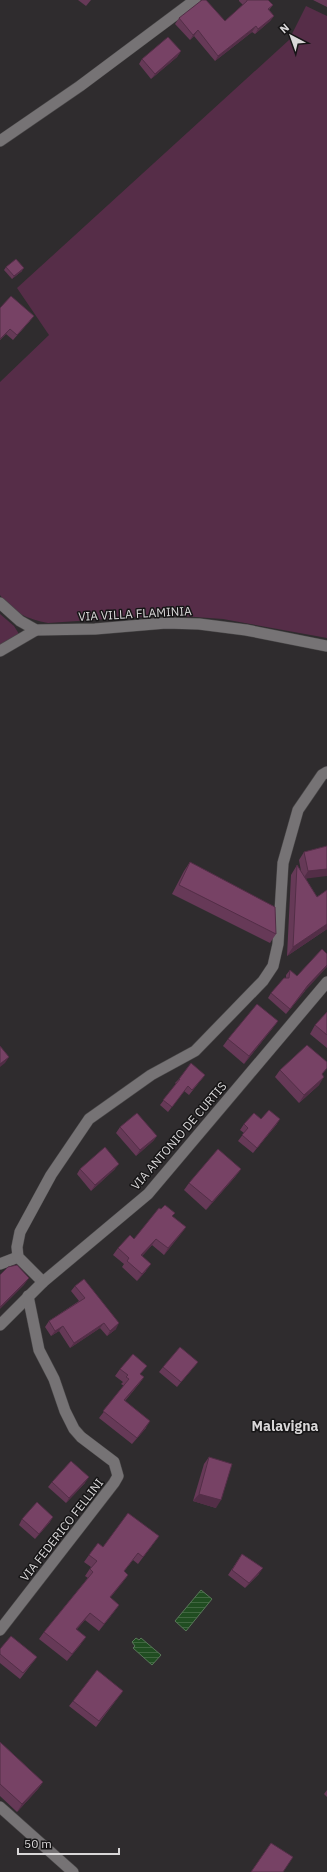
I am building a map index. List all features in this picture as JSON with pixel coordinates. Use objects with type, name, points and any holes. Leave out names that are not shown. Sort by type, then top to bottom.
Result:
[{"type":"street","points":[[0,141],[80,86],[195,0]]},
{"type":"street","name":"VIA VILLA FLAMINIA","points":[[0,603],[20,622],[36,630],[95,630],[166,623],[199,624],[246,630],[327,646]]},
{"type":"street","points":[[0,651],[36,630]]},
{"type":"street","points":[[43,1282],[18,1257],[17,1247],[20,1232],[51,1175],[89,1119],[151,1075],[196,1051],[236,1011],[273,966],[278,944],[283,863],[298,810],[322,775],[327,772]]},
{"type":"street","name":"VIA ANTONIO DE CURTIS","points":[[0,1325],[43,1282],[148,1194],[327,982]]},
{"type":"street","points":[[0,1264],[18,1257]]},
{"type":"street","name":"VIA FEDERICO FELLINI","points":[[0,1630],[118,1476],[114,1462],[81,1437],[74,1428],[65,1411],[54,1379],[39,1350],[28,1296]]},
{"type":"street","points":[[0,1807],[73,1872]]},
{"type":"shaded area","points":[[306,6],[327,16],[327,638],[223,619],[167,615],[48,623],[27,617],[15,611],[0,595],[0,382],[49,335],[17,288],[289,40]]},
{"type":"shaded area","points":[[0,614],[14,626],[19,634],[0,645]]},
{"type":"shaded area","points":[[201,1590],[212,1599],[186,1631],[175,1621]]},
{"type":"shaded area","points":[[136,1638],[139,1640],[141,1638],[161,1655],[152,1665],[133,1648],[135,1646],[132,1642]]},
{"type":"building","points":[[202,0],[206,0],[225,21],[247,0],[268,0],[273,5],[268,9],[274,16],[258,29],[256,26],[218,56],[198,30],[193,35],[179,18]]},
{"type":"building","points":[[168,37],[181,51],[155,74],[142,59]]},
{"type":"building","points":[[16,259],[24,268],[14,276],[6,267]]},
{"type":"building","points":[[11,296],[34,316],[17,335],[10,329],[0,339],[0,308]]},
{"type":"building","points":[[327,846],[327,869],[308,871],[304,852]]},
{"type":"building","points":[[190,862],[275,907],[276,934],[179,885]]},
{"type":"building","points":[[297,865],[317,897],[327,890],[327,924],[293,947]]},
{"type":"building","points":[[322,949],[327,954],[327,965],[308,985],[290,1009],[271,993],[284,978],[289,978],[290,970],[297,976]]},
{"type":"building","points":[[257,1004],[278,1021],[249,1056],[228,1039]]},
{"type":"building","points":[[327,1012],[327,1035],[315,1025]]},
{"type":"building","points":[[307,1045],[327,1062],[327,1068],[322,1074],[324,1077],[304,1095],[280,1070]]},
{"type":"building","points":[[0,1046],[9,1057],[0,1064]]},
{"type":"building","points":[[191,1063],[205,1075],[192,1090],[188,1086],[172,1107],[163,1100]]},
{"type":"building","points":[[269,1110],[280,1119],[257,1148],[242,1135],[248,1128],[244,1124],[254,1113],[261,1119]]},
{"type":"building","points":[[137,1113],[157,1136],[140,1150],[120,1127]]},
{"type":"building","points":[[105,1147],[119,1164],[95,1185],[80,1169]]},
{"type":"building","points":[[218,1149],[241,1169],[212,1202],[189,1183]]},
{"type":"building","points":[[165,1205],[175,1213],[172,1216],[186,1227],[168,1248],[156,1239],[141,1255],[151,1264],[142,1274],[127,1261],[129,1258],[118,1248],[130,1235],[134,1239],[159,1208],[161,1209]]},
{"type":"building","points":[[17,1265],[29,1278],[0,1307],[0,1275],[8,1267]]},
{"type":"building","points":[[84,1279],[119,1323],[110,1331],[104,1323],[74,1343],[63,1326],[55,1331],[49,1321],[85,1298],[75,1286]]},
{"type":"building","points":[[180,1347],[198,1362],[181,1382],[163,1367]]},
{"type":"building","points":[[133,1354],[147,1366],[140,1374],[144,1377],[124,1400],[150,1421],[137,1438],[103,1411],[129,1379],[126,1377],[128,1375],[120,1369]]},
{"type":"building","points":[[209,1457],[232,1464],[221,1500],[199,1494]]},
{"type":"building","points":[[71,1461],[89,1477],[69,1498],[52,1482]]},
{"type":"building","points":[[37,1502],[53,1517],[39,1534],[22,1519]]},
{"type":"building","points":[[128,1513],[159,1536],[143,1557],[138,1553],[124,1571],[128,1575],[110,1597],[119,1605],[104,1624],[90,1613],[76,1629],[86,1637],[72,1654],[44,1632],[93,1572],[90,1569],[97,1561],[89,1555],[98,1543],[103,1547]]},
{"type":"building","points":[[242,1554],[263,1568],[249,1583],[232,1570]]},
{"type":"building","points":[[11,1636],[37,1657],[23,1673],[0,1654],[0,1649]]},
{"type":"building","points":[[97,1670],[123,1691],[99,1721],[73,1701]]},
{"type":"building","points":[[0,1742],[43,1782],[22,1804],[0,1784]]},
{"type":"building","points":[[271,1843],[293,1857],[283,1872],[251,1872]]},
{"type":"district","name":"Malavigna","points":[[285,1426]]}]
